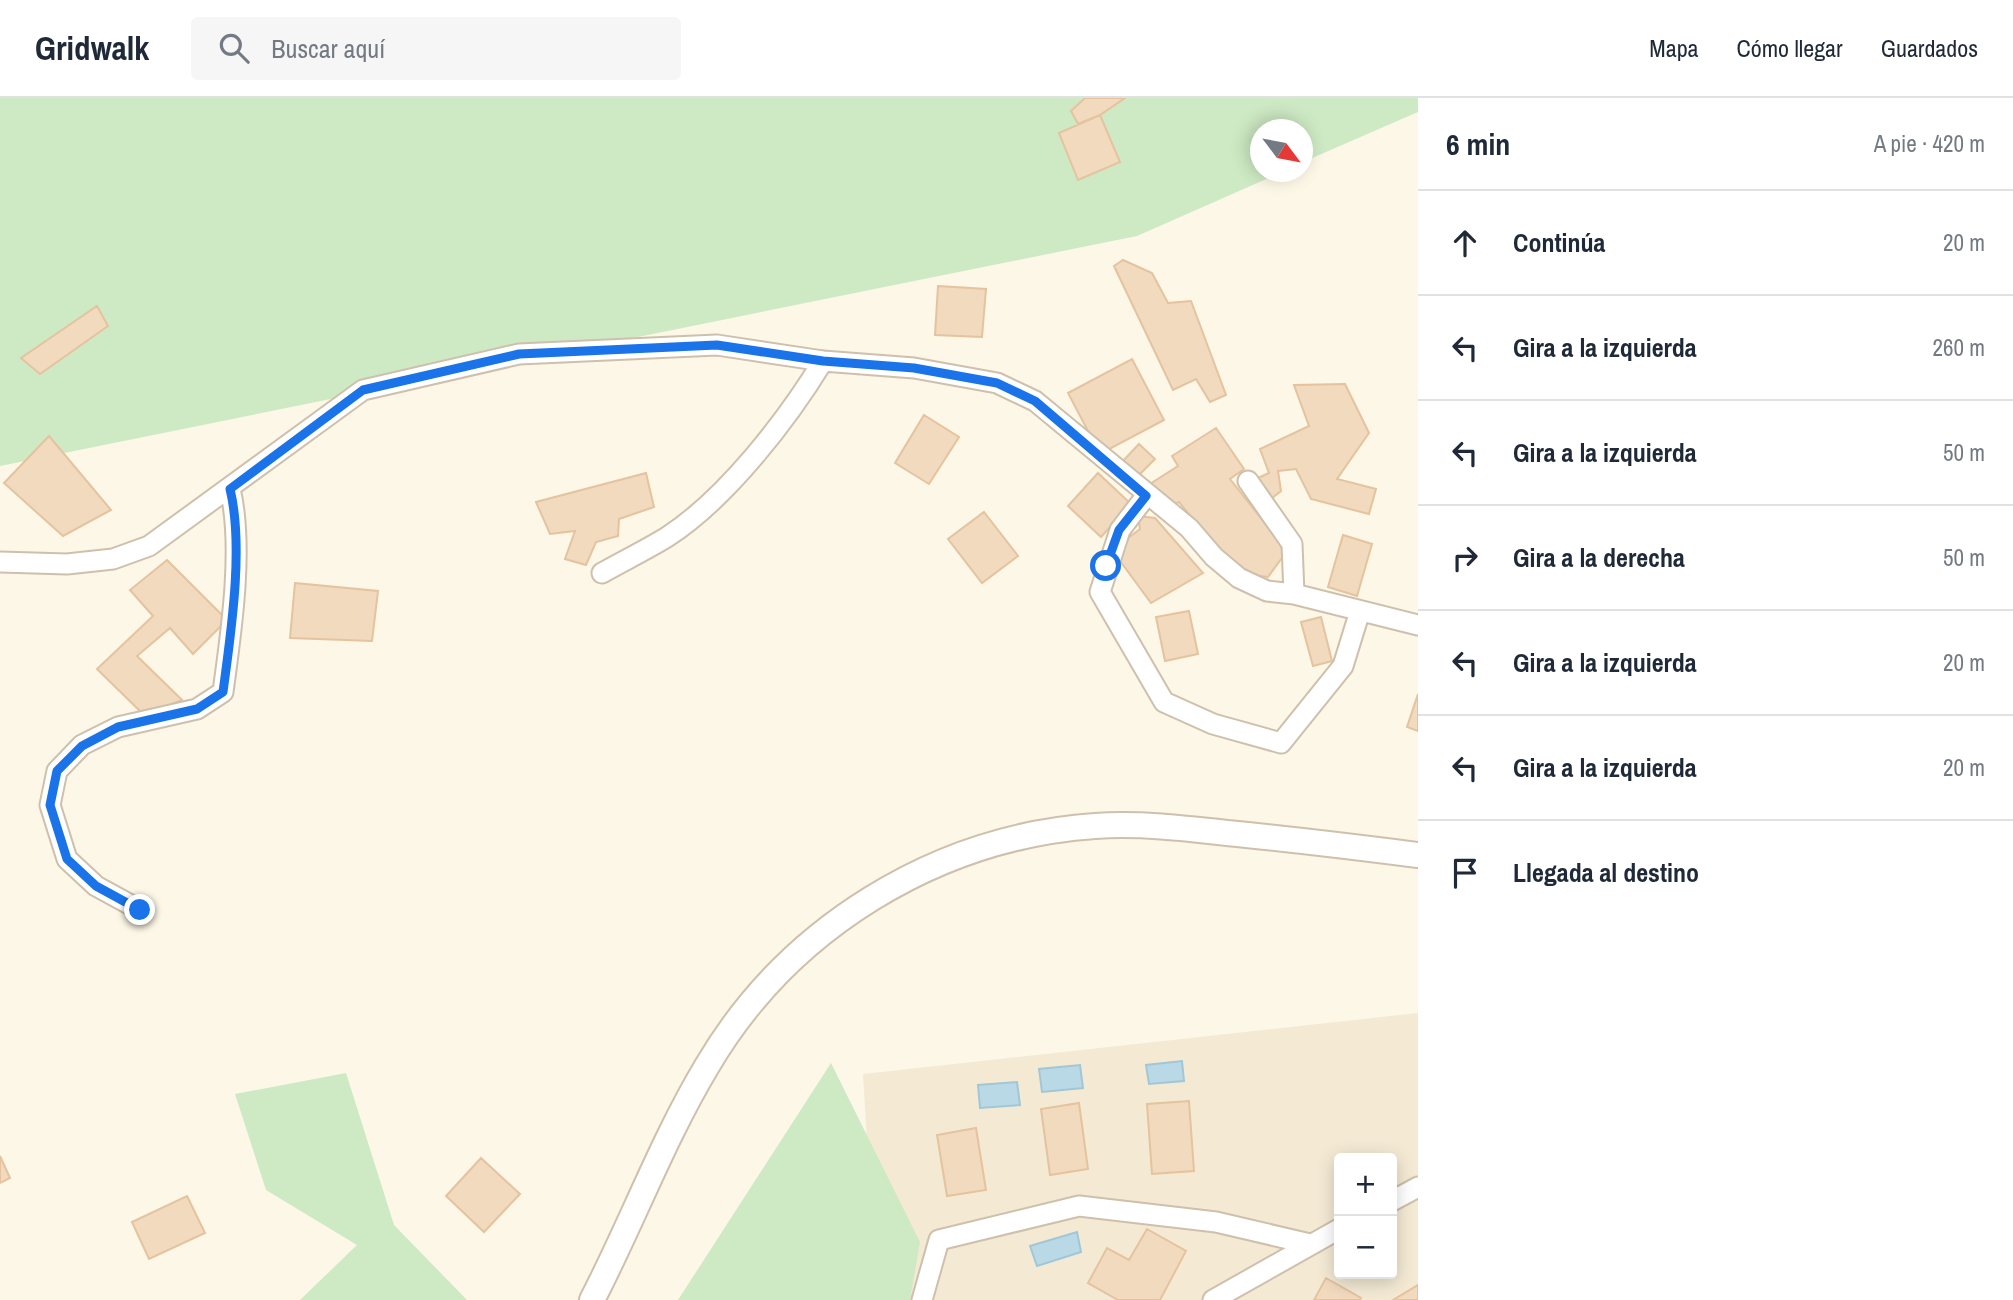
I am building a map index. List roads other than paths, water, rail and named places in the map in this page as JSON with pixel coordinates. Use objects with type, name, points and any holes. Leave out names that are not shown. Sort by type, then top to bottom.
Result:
[{"type":"street","points":[[0,562],[67,564],[113,559],[149,546],[363,390],[519,354],[717,345],[823,361],[914,368],[997,383],[1035,401],[1146,496],[1189,528],[1214,557],[1239,578],[1267,591],[1294,594],[1418,625]]},
{"type":"street","points":[[602,573],[669,536],[716,497],[799,400],[823,361]]},
{"type":"street","points":[[1248,481],[1292,544],[1294,594]]},
{"type":"street","points":[[140,910],[96,886],[67,859],[50,805],[57,771],[82,746],[118,727],[197,709],[223,692],[235,544],[234,508],[230,489]]},
{"type":"street","points":[[1146,496],[1119,530],[1100,592],[1164,702],[1213,723],[1281,743],[1343,666],[1360,611]]},
{"type":"street","points":[[592,1300],[666,1142],[707,1065],[729,1032],[753,1000],[798,953],[846,914],[896,883],[949,857],[1046,832],[1095,826],[1150,825],[1418,855]]},
{"type":"street","points":[[1397,1198],[1418,1187]]},
{"type":"street","points":[[922,1300],[939,1240],[1079,1206],[1216,1222],[1310,1244]]},
{"type":"street","points":[[1213,1300],[1334,1232]]},
{"type":"water","points":[[1182,1061],[1184,1081],[1149,1084],[1146,1065]]},
{"type":"water","points":[[1080,1065],[1083,1088],[1042,1092],[1039,1069]]},
{"type":"water","points":[[1017,1082],[1020,1105],[980,1108],[978,1085]]},
{"type":"water","points":[[1077,1232],[1081,1252],[1037,1266],[1030,1246]]}]
